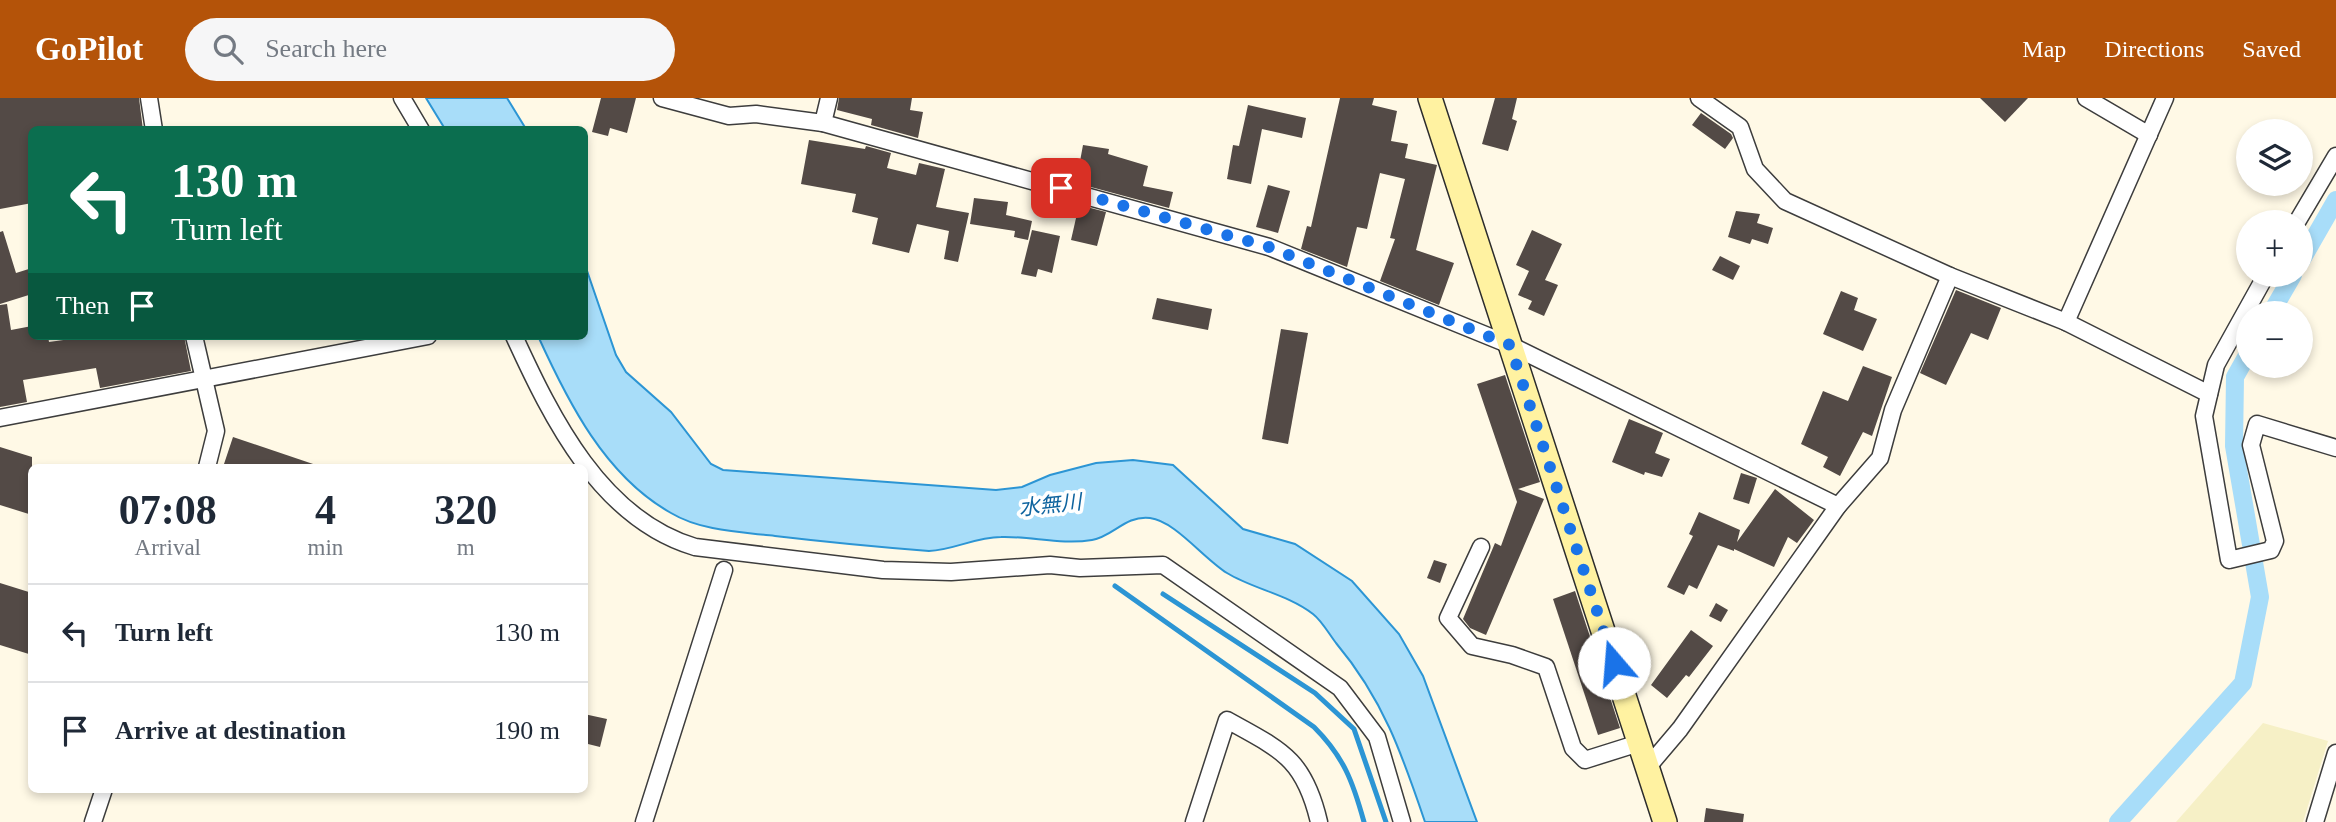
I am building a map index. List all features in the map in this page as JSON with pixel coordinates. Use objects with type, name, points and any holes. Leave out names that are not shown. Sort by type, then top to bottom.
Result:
[{"type":"street","points":[[149,98],[153,126]]},
{"type":"street","points":[[402,98],[419,126]]},
{"type":"street","points":[[662,98],[729,116],[755,114],[823,123],[1269,247],[1510,345],[1838,506]]},
{"type":"street","points":[[823,123],[829,98]]},
{"type":"street","points":[[1430,98],[1665,822]]},
{"type":"street","points":[[1699,98],[1740,127],[1755,169],[1785,201],[1950,276],[2066,322],[2209,394]]},
{"type":"street","points":[[2086,98],[2149,135]]},
{"type":"street","points":[[2066,322],[2165,98]]},
{"type":"street","points":[[2304,210],[2336,156]]},
{"type":"street","points":[[1647,768],[1680,729],[1838,506],[1880,458],[1894,410],[1950,276]]},
{"type":"street","points":[[2259,287],[2216,365],[2204,416],[2229,560],[2271,550],[2275,541],[2251,445],[2257,424],[2336,448]]},
{"type":"street","points":[[195,340],[216,431],[208,464]]},
{"type":"street","points":[[0,418],[407,340]]},
{"type":"street","points":[[516,340],[557,423],[585,464]]},
{"type":"street","points":[[588,468],[595,478],[669,539],[695,547],[883,570],[951,572],[1050,565],[1080,568],[1163,565],[1340,688],[1377,737],[1402,822]]},
{"type":"street","points":[[1481,547],[1448,618],[1472,646],[1512,655],[1546,667],[1573,748],[1585,760],[1639,743]]},
{"type":"street","points":[[644,822],[724,570]]},
{"type":"street","points":[[1194,822],[1227,720],[1275,747],[1297,768],[1311,790],[1318,822]]},
{"type":"street","points":[[2315,822],[2336,753]]},
{"type":"street","points":[[93,822],[103,793]]},
{"type":"shaded area","points":[[2263,723],[2328,741],[2303,822],[2176,822]]},
{"type":"water","points":[[426,98],[507,98],[524,126],[443,126]]},
{"type":"water","name":"水無川","points":[[588,274],[616,355],[626,372],[671,412],[711,464],[723,470],[996,490],[1022,487],[1050,475],[1096,463],[1133,460],[1173,465],[1243,529],[1295,544],[1352,581],[1399,634],[1423,676],[1477,822],[1425,822],[1399,750],[1379,706],[1352,664],[1316,617],[1292,601],[1227,573],[1179,533],[1160,521],[1150,518],[1133,520],[1092,540],[1069,542],[991,538],[929,551],[722,530],[695,524],[671,513],[627,479],[591,435],[562,386],[540,340],[588,340]]},
{"type":"building","points":[[0,98],[139,98],[142,126],[28,126],[28,204],[0,209]]},
{"type":"building","points":[[601,98],[636,98],[627,133],[610,128],[608,136],[592,132]]},
{"type":"building","points":[[839,98],[912,98],[910,110],[923,112],[918,138],[871,125],[872,119],[837,110]]},
{"type":"building","points":[[1340,98],[1374,98],[1372,105],[1397,111],[1391,141],[1408,144],[1405,158],[1437,165],[1416,250],[1454,263],[1439,305],[1380,281],[1395,239],[1390,238],[1405,179],[1380,173],[1367,229],[1357,227],[1347,267],[1301,249],[1307,226],[1311,227]]},
{"type":"building","points":[[1495,98],[1517,98],[1512,119],[1517,121],[1508,151],[1482,144]]},
{"type":"building","points":[[1980,98],[2028,98],[2005,122]]},
{"type":"building","points":[[1248,105],[1306,118],[1302,138],[1262,129],[1251,184],[1227,179],[1233,145],[1239,146]]},
{"type":"building","points":[[1701,113],[1731,134],[1733,138],[1725,149],[1692,125]]},
{"type":"building","points":[[809,140],[865,149],[866,146],[891,153],[887,168],[916,175],[919,163],[945,169],[936,207],[969,213],[958,262],[944,259],[949,231],[917,224],[909,253],[872,244],[878,218],[852,212],[856,194],[801,184]]},
{"type":"building","points":[[1083,145],[1109,149],[1108,154],[1148,166],[1143,186],[1173,192],[1169,208],[1076,183]]},
{"type":"building","points":[[1268,185],[1290,191],[1278,233],[1256,227]]},
{"type":"building","points":[[974,198],[1008,202],[1006,215],[1032,221],[1028,240],[1014,237],[1015,231],[970,224]]},
{"type":"building","points":[[1079,205],[1106,212],[1097,246],[1071,240]]},
{"type":"building","points":[[1736,211],[1760,214],[1757,223],[1773,228],[1768,244],[1752,239],[1750,244],[1728,237]]},
{"type":"building","points":[[1032,230],[1060,236],[1052,273],[1038,269],[1036,277],[1021,274]]},
{"type":"building","points":[[1532,230],[1562,244],[1545,280],[1558,285],[1544,316],[1528,309],[1532,301],[1518,295],[1529,271],[1516,265]]},
{"type":"building","points":[[3,231],[16,273],[28,269],[28,295],[0,304],[0,232]]},
{"type":"building","points":[[1720,256],[1740,266],[1733,280],[1712,270]]},
{"type":"building","points":[[1956,290],[2001,308],[1988,340],[1971,333],[1946,385],[1920,373]]},
{"type":"building","points":[[1841,291],[1858,298],[1854,310],[1877,319],[1863,351],[1823,334]]},
{"type":"building","points":[[1157,298],[1212,309],[1208,330],[1152,319]]},
{"type":"building","points":[[7,304],[11,330],[28,327],[28,340],[185,340],[191,371],[100,388],[96,368],[23,380],[27,402],[0,407],[0,305]]},
{"type":"building","points":[[1281,329],[1308,333],[1288,444],[1262,439]]},
{"type":"building","points":[[1863,366],[1892,377],[1872,436],[1863,432],[1840,476],[1823,467],[1828,457],[1801,444],[1823,391],[1848,401]]},
{"type":"building","points":[[1505,375],[1540,482],[1518,489],[1544,499],[1486,635],[1470,628],[1463,619],[1495,543],[1501,546],[1517,502],[1477,384]]},
{"type":"building","points":[[1629,419],[1663,433],[1655,453],[1670,459],[1662,477],[1645,472],[1644,475],[1612,462]]},
{"type":"building","points":[[233,437],[313,464],[224,464]]},
{"type":"building","points":[[0,447],[32,457],[32,464],[28,464],[28,514],[0,505]]},
{"type":"building","points":[[1741,473],[1757,478],[1749,504],[1733,499]]},
{"type":"building","points":[[1775,489],[1814,520],[1797,543],[1788,537],[1774,567],[1734,549],[1718,545],[1697,589],[1689,585],[1684,595],[1667,587],[1693,536],[1689,534],[1699,512],[1740,530],[1737,542]]},
{"type":"building","points":[[1434,560],[1447,564],[1440,583],[1427,578]]},
{"type":"building","points":[[0,583],[28,592],[28,654],[0,645]]},
{"type":"building","points":[[1575,591],[1620,728],[1598,735],[1553,599]]},
{"type":"building","points":[[1716,603],[1728,610],[1721,622],[1709,616]]},
{"type":"building","points":[[1691,630],[1713,646],[1689,677],[1686,675],[1667,698],[1651,685]]},
{"type":"building","points":[[588,715],[607,719],[600,747],[588,744]]},
{"type":"building","points":[[1706,808],[1744,814],[1743,822],[1704,822]]},
{"type":"waterway","points":[[2313,240],[2336,200]]},
{"type":"waterway","points":[[2278,301],[2286,287]]},
{"type":"waterway","points":[[2118,822],[2243,683],[2260,597],[2234,446],[2236,375]]},
{"type":"waterway","points":[[1115,586],[1314,727],[1333,749],[1346,771],[1364,822]]},
{"type":"waterway","points":[[1163,594],[1315,693],[1354,729],[1386,822]]},
{"type":"route","points":[[1061,188],[1269,247],[1510,345],[1614,663]]}]
